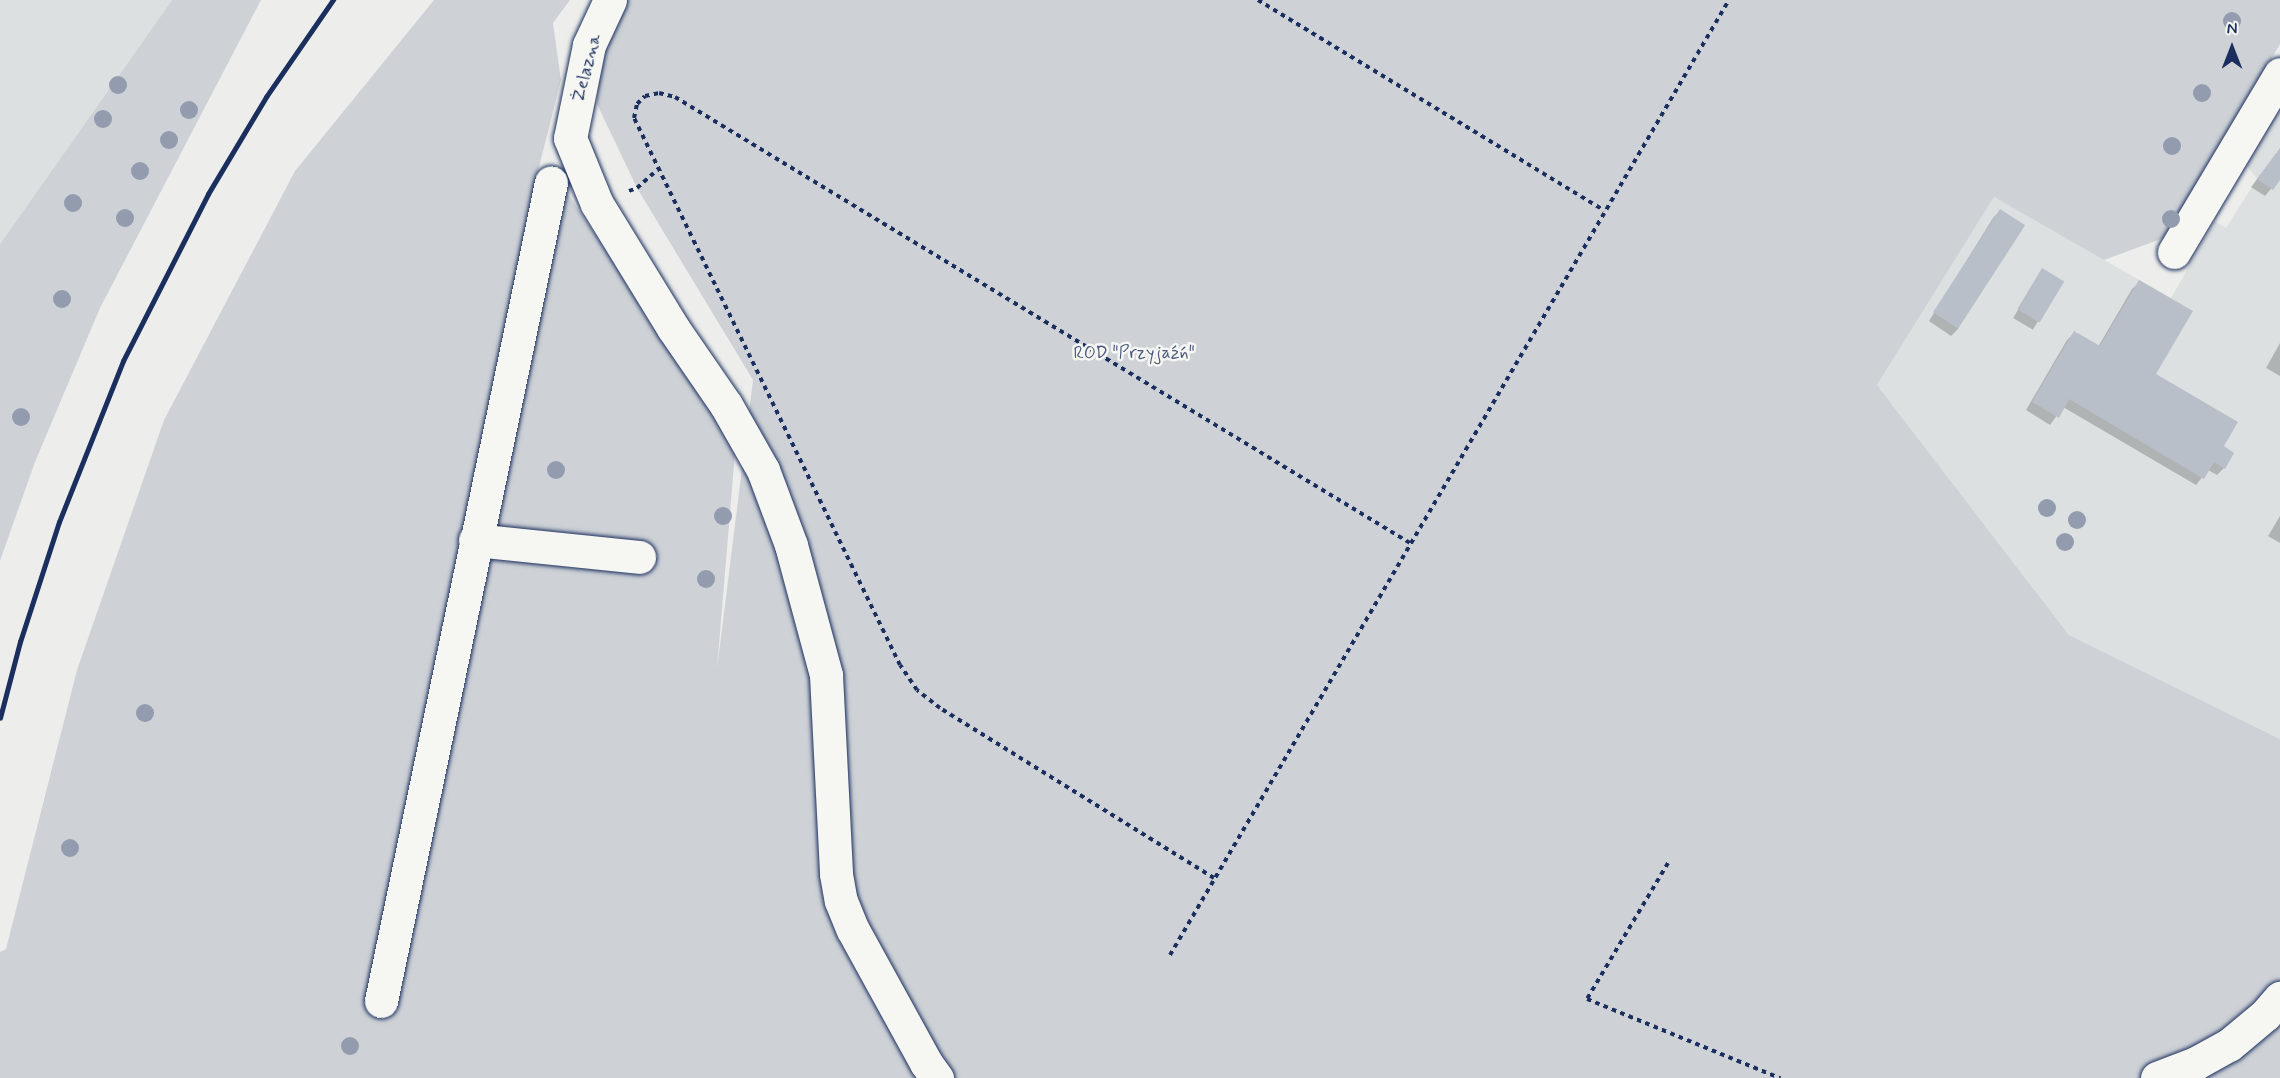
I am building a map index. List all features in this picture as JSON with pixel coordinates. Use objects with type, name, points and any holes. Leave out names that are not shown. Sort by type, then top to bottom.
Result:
[{"type":"street","name":"Żelazna","points":[[610,0],[589,45],[570,138],[597,204],[673,328],[726,405],[763,470],[791,545],[825,675],[836,874],[841,901],[853,930],[926,1063],[937,1078]]},
{"type":"street","points":[[2174,252],[2280,74]]},
{"type":"street","points":[[381,1001],[551,182]]},
{"type":"street","points":[[475,540],[639,557]]},
{"type":"street","points":[[2157,1078],[2196,1063],[2229,1045],[2265,1015],[2280,998]]},
{"type":"path","points":[[1258,0],[1604,210]]},
{"type":"path","points":[[1170,955],[1729,0]]},
{"type":"path","points":[[1214,878],[940,708],[918,690],[900,665],[634,118],[637,104],[645,96],[659,93],[675,98],[1410,543]]},
{"type":"path","points":[[637,188],[659,168]]},
{"type":"path","points":[[1668,863],[1587,999],[1780,1078]]},
{"type":"shaded area","points":[[0,0],[172,0],[0,244]]},
{"type":"shaded area","points":[[2280,103],[2280,739],[2069,635],[1877,385],[1994,197],[2171,298],[2215,221],[2226,228],[2257,179],[2244,162]]},
{"type":"green space","points":[[172,0],[261,0],[100,308],[35,462],[0,561],[0,244]]},
{"type":"green space","name":"ROD \"Przyjaźń\"","points":[[434,0],[570,0],[553,23],[561,80],[536,179],[563,187],[736,441],[717,669],[753,380],[637,188],[597,104],[600,50],[627,0],[2280,0],[2280,44],[2169,236],[2104,260],[1994,197],[1877,385],[2069,635],[2280,739],[2280,1078],[0,1078],[0,952],[6,949],[77,670],[164,420],[295,171]]},
{"type":"building","points":[[2280,148],[2280,180],[2273,190],[2257,179]]},
{"type":"building","points":[[2000,209],[2025,225],[1958,328],[1933,312]]},
{"type":"building","points":[[2042,268],[2064,281],[2040,323],[2017,309]]},
{"type":"building","points":[[2139,280],[2193,311],[2156,374],[2238,422],[2224,446],[2234,453],[2225,469],[2214,462],[2204,479],[2069,399],[2059,418],[2032,402],[2074,331],[2100,346]]},
{"type":"railway","points":[[0,718],[20,642],[59,522],[123,361],[208,194],[266,97],[333,0]]}]
